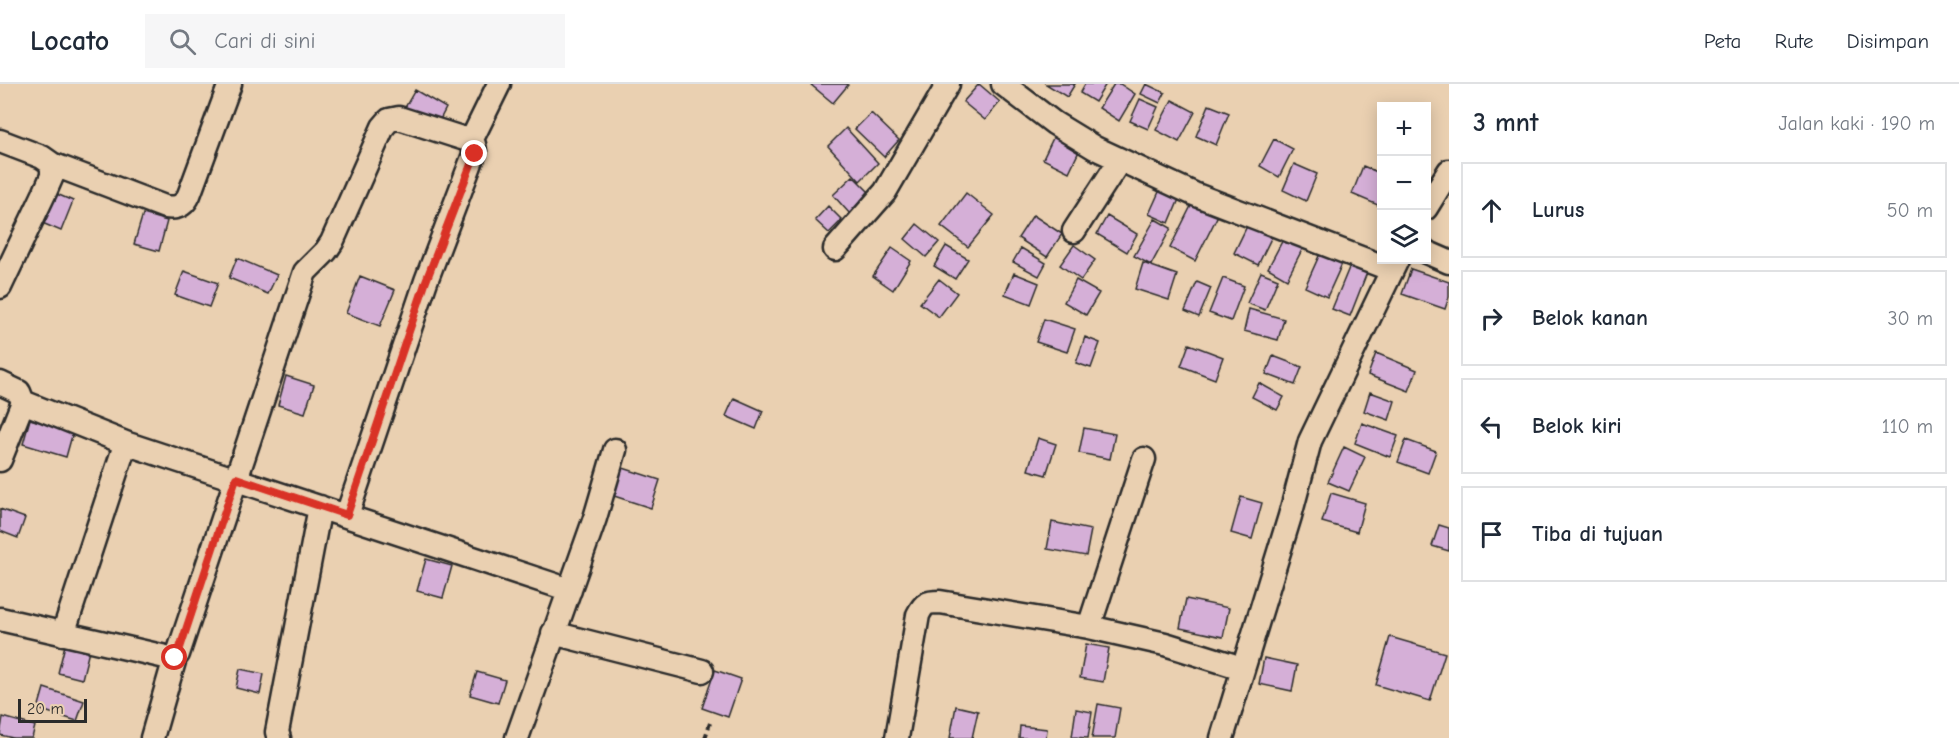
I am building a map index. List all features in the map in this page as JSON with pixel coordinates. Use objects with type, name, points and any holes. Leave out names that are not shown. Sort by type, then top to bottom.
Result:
[{"type":"street","points":[[0,141],[42,157],[52,164],[165,207],[176,208],[185,203],[189,195],[230,84]]},
{"type":"street","points":[[471,141],[499,84]]},
{"type":"street","points":[[834,249],[885,192],[948,84]]},
{"type":"street","points":[[1003,84],[1054,123],[1120,160],[1194,194],[1394,265],[1310,441],[1290,516],[1222,738]]},
{"type":"street","points":[[152,738],[175,658],[304,272],[332,242],[386,123],[399,118],[471,141],[475,146],[475,154],[426,281],[347,515]]},
{"type":"street","points":[[1074,231],[1120,160]]},
{"type":"street","points":[[0,287],[52,176],[52,164]]},
{"type":"street","points":[[1431,200],[1449,171]]},
{"type":"street","points":[[1431,254],[1449,262]]},
{"type":"street","points":[[0,383],[20,392],[23,402],[0,460]]},
{"type":"street","points":[[23,402],[128,444],[570,590]]},
{"type":"street","points":[[63,634],[123,451],[128,444]]},
{"type":"street","points":[[516,738],[595,518],[615,450]]},
{"type":"street","points":[[1089,627],[1144,459]]},
{"type":"street","points":[[279,738],[277,732],[320,507]]},
{"type":"street","points":[[897,738],[918,615],[924,604],[929,602],[1089,627],[1165,644],[1242,668]]},
{"type":"street","points":[[0,619],[175,658]]},
{"type":"street","points":[[553,633],[702,671]]},
{"type":"path","points":[[705,738],[710,723]]},
{"type":"building","points":[[810,84],[847,84],[848,85],[833,103]]},
{"type":"building","points":[[979,84],[1000,102],[985,120],[963,102]]},
{"type":"building","points":[[1046,84],[1075,84],[1067,97]]},
{"type":"building","points":[[1085,84],[1106,84],[1095,102],[1080,93]]},
{"type":"building","points":[[1114,84],[1120,84],[1135,94],[1119,121],[1099,108]]},
{"type":"building","points":[[1146,84],[1165,93],[1160,103],[1141,94]]},
{"type":"building","points":[[415,90],[446,108],[435,129],[403,111]]},
{"type":"building","points":[[1140,99],[1158,107],[1148,129],[1130,121]]},
{"type":"building","points":[[1172,100],[1195,112],[1179,142],[1156,130]]},
{"type":"building","points":[[1209,105],[1229,113],[1216,145],[1196,136]]},
{"type":"building","points":[[871,113],[899,140],[884,157],[855,129]]},
{"type":"building","points":[[846,128],[878,163],[860,181],[828,146]]},
{"type":"building","points":[[1055,134],[1081,147],[1069,172],[1043,159]]},
{"type":"building","points":[[1274,139],[1293,149],[1279,177],[1260,166]]},
{"type":"building","points":[[1294,164],[1317,174],[1306,201],[1283,190]]},
{"type":"building","points":[[1363,166],[1377,172],[1377,205],[1352,194]]},
{"type":"building","points":[[853,176],[871,194],[850,214],[833,195]]},
{"type":"building","points":[[1163,183],[1182,192],[1169,223],[1149,214]]},
{"type":"building","points":[[52,192],[73,201],[61,231],[40,222]]},
{"type":"building","points":[[966,193],[994,215],[968,247],[941,226]]},
{"type":"building","points":[[1193,202],[1218,215],[1195,261],[1170,248]]},
{"type":"building","points":[[828,206],[842,220],[829,233],[815,220]]},
{"type":"building","points":[[143,214],[167,221],[159,251],[134,244]]},
{"type":"building","points":[[1033,215],[1062,234],[1047,257],[1018,238]]},
{"type":"building","points":[[1107,216],[1137,234],[1127,252],[1097,234]]},
{"type":"building","points":[[1155,219],[1171,228],[1151,265],[1134,256]]},
{"type":"building","points":[[1249,222],[1273,234],[1258,265],[1234,253]]},
{"type":"building","points":[[917,224],[939,242],[926,257],[905,239]]},
{"type":"building","points":[[1287,232],[1306,242],[1287,279],[1268,268]]},
{"type":"building","points":[[1074,245],[1095,260],[1081,280],[1060,265]]},
{"type":"building","points":[[946,246],[968,259],[955,279],[934,266]]},
{"type":"building","points":[[1323,247],[1345,257],[1327,297],[1305,287]]},
{"type":"building","points":[[892,248],[911,261],[893,290],[873,276]]},
{"type":"building","points":[[1021,248],[1046,263],[1039,276],[1013,262]]},
{"type":"building","points":[[237,258],[277,275],[268,294],[229,278]]},
{"type":"building","points":[[1143,263],[1177,275],[1169,300],[1135,289]]},
{"type":"building","points":[[1351,263],[1368,270],[1350,316],[1332,309]]},
{"type":"building","points":[[1411,269],[1449,282],[1449,297],[1445,309],[1402,294]]},
{"type":"building","points":[[184,271],[218,283],[209,307],[175,295]]},
{"type":"building","points":[[1261,272],[1278,279],[1265,310],[1247,303]]},
{"type":"building","points":[[1014,273],[1039,283],[1031,304],[1005,294]]},
{"type":"building","points":[[360,276],[395,290],[380,326],[346,313]]},
{"type":"building","points":[[1223,278],[1244,286],[1231,321],[1209,313]]},
{"type":"building","points":[[939,279],[957,293],[939,317],[920,303]]},
{"type":"building","points":[[1076,280],[1099,293],[1086,315],[1064,302]]},
{"type":"building","points":[[1197,282],[1211,288],[1199,317],[1185,311]]},
{"type":"building","points":[[1249,309],[1284,319],[1278,340],[1244,331]]},
{"type":"building","points":[[1044,319],[1075,329],[1067,352],[1036,342]]},
{"type":"building","points":[[1085,337],[1100,343],[1091,368],[1076,363]]},
{"type":"building","points":[[1189,344],[1223,357],[1215,379],[1181,366]]},
{"type":"building","points":[[1376,353],[1417,370],[1409,391],[1368,375]]},
{"type":"building","points":[[1273,356],[1302,367],[1295,385],[1266,374]]},
{"type":"building","points":[[286,376],[314,385],[305,413],[278,405]]},
{"type":"building","points":[[1259,383],[1284,397],[1277,410],[1252,397]]},
{"type":"building","points":[[1370,392],[1395,401],[1389,420],[1364,411]]},
{"type":"building","points":[[734,398],[763,411],[756,429],[726,416]]},
{"type":"building","points":[[30,419],[73,432],[66,457],[23,444]]},
{"type":"building","points":[[1362,423],[1398,436],[1390,457],[1355,443]]},
{"type":"building","points":[[1084,428],[1115,434],[1110,459],[1079,453]]},
{"type":"building","points":[[1038,438],[1056,444],[1046,475],[1028,470]]},
{"type":"building","points":[[1406,440],[1436,451],[1428,473],[1398,462]]},
{"type":"building","points":[[1344,447],[1365,457],[1349,491],[1328,482]]},
{"type":"building","points":[[620,467],[660,480],[651,508],[611,495]]},
{"type":"building","points":[[1331,493],[1365,503],[1357,532],[1322,522]]},
{"type":"building","points":[[1241,497],[1262,503],[1252,539],[1231,533]]},
{"type":"building","points":[[0,509],[25,518],[18,538],[0,531]]},
{"type":"building","points":[[1052,522],[1091,530],[1086,556],[1047,549]]},
{"type":"building","points":[[1439,525],[1449,528],[1449,551],[1432,546]]},
{"type":"building","points":[[426,559],[452,566],[443,598],[417,591]]},
{"type":"building","points":[[1186,599],[1229,608],[1223,637],[1180,628]]},
{"type":"building","points":[[1390,637],[1445,653],[1430,701],[1376,685]]},
{"type":"building","points":[[1086,644],[1109,648],[1103,682],[1080,678]]},
{"type":"building","points":[[65,645],[89,651],[82,679],[58,673]]},
{"type":"building","points":[[1264,658],[1297,665],[1292,691],[1259,684]]},
{"type":"building","points":[[240,669],[264,674],[260,694],[236,688]]},
{"type":"building","points":[[715,670],[741,679],[728,717],[702,708]]},
{"type":"building","points":[[477,672],[505,680],[498,703],[470,695]]},
{"type":"building","points":[[44,688],[84,701],[77,721],[38,709]]},
{"type":"building","points":[[1098,704],[1120,708],[1115,738],[1092,738]]},
{"type":"building","points":[[956,706],[978,711],[972,738],[950,738]]},
{"type":"building","points":[[1076,709],[1092,712],[1088,738],[1072,737]]},
{"type":"building","points":[[3,717],[35,726],[32,738],[0,735]]},
{"type":"building","points":[[1020,726],[1047,729],[1046,738],[1019,738]]},
{"type":"route","points":[[175,658],[236,478],[347,515],[426,281],[475,154]]}]
